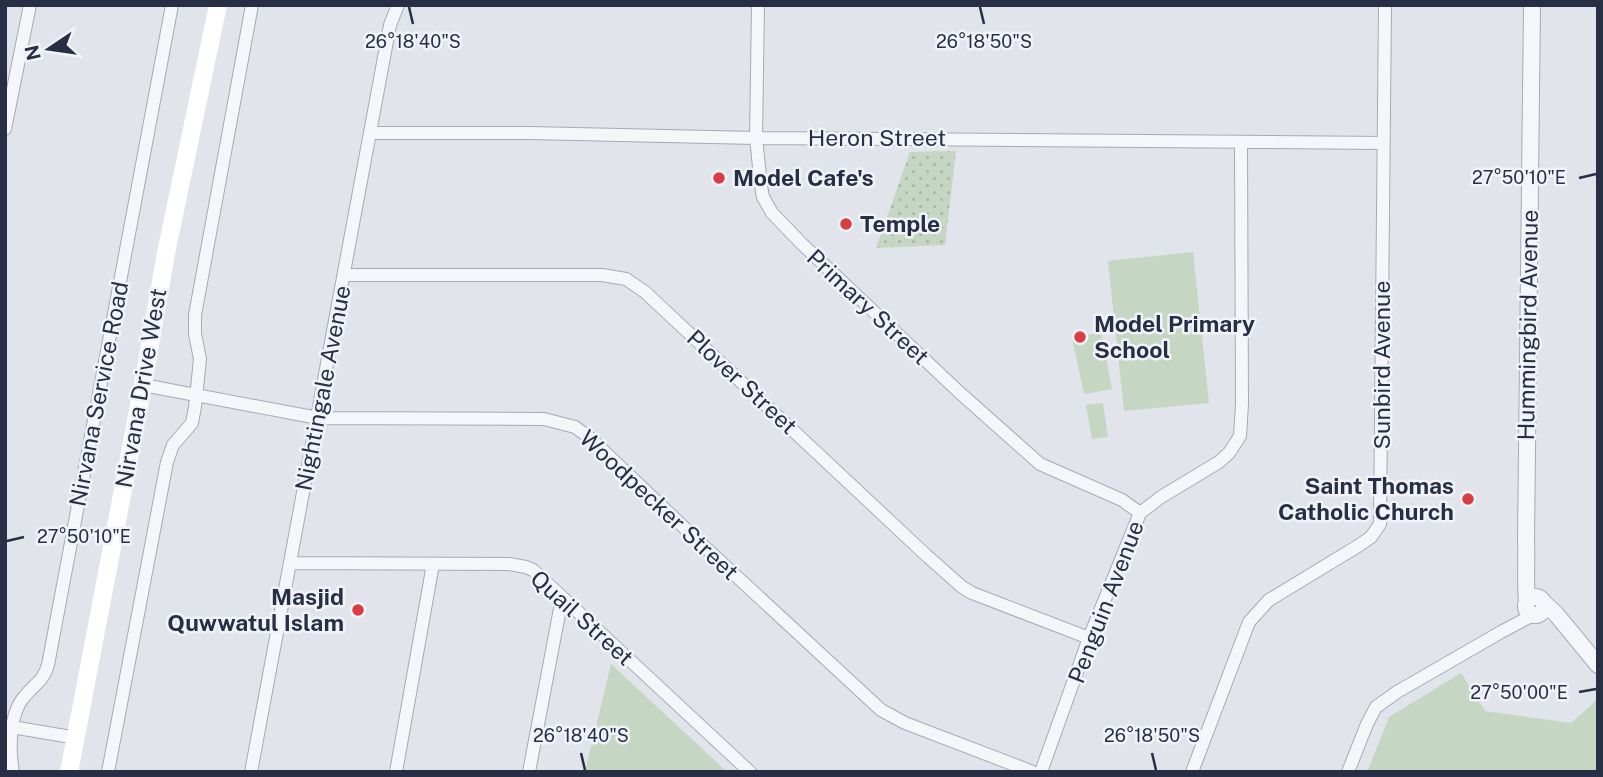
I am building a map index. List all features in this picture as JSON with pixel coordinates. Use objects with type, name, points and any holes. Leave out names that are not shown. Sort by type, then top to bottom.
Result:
[{"type":"main road","name":"Nirvana Drive West","points":[[69,772],[166,253],[218,5]]},
{"type":"street","points":[[5,129],[30,5]]},
{"type":"street","name":"Nirvana Service Road","points":[[13,772],[9,727],[20,702],[43,678],[48,665],[172,5]]},
{"type":"street","points":[[108,772],[167,462],[173,445],[192,423],[200,359],[195,334],[195,315],[252,5]]},
{"type":"street","name":"Nightingale Avenue","points":[[251,772],[390,25],[398,5]]},
{"type":"street","name":"Primary Street","points":[[758,5],[756,138],[764,197],[772,213],[959,392],[1040,464],[1122,500],[1140,513]]},
{"type":"street","name":"Sunbird Avenue","points":[[1192,772],[1250,622],[1269,600],[1358,546],[1377,530],[1380,524],[1385,5]]},
{"type":"street","name":"Hummingbird Avenue","points":[[1532,5],[1525,539],[1534,606]]},
{"type":"street","name":"Heron Street","points":[[371,133],[1384,143]]},
{"type":"street","name":"Penguin Avenue","points":[[1041,772],[1089,638],[1140,513],[1219,462],[1229,453],[1240,436],[1241,142]]},
{"type":"street","name":"Plover Street","points":[[344,275],[602,275],[626,279],[654,300],[962,587],[1089,638]]},
{"type":"street","name":"Woodpecker Street","points":[[143,385],[318,418],[544,419],[575,428],[590,438],[881,710],[905,723],[1033,772]]},
{"type":"street","name":"Quail Street","points":[[290,563],[526,566],[750,772]]},
{"type":"street","points":[[396,772],[433,564]]},
{"type":"street","points":[[529,772],[562,598]]},
{"type":"street","points":[[1348,772],[1376,707],[1508,628],[1534,606],[1563,622],[1598,665]]},
{"type":"street","points":[[9,727],[77,738]]},
{"type":"green space","points":[[956,151],[945,245],[876,248],[910,152]]},
{"type":"green space","points":[[1193,252],[1209,403],[1124,411],[1108,261]]},
{"type":"green space","points":[[1101,332],[1112,389],[1084,394],[1072,338]]},
{"type":"green space","points":[[1103,403],[1108,437],[1092,439],[1086,405]]},
{"type":"green space","points":[[611,664],[725,770],[727,772],[585,772]]},
{"type":"green space","points":[[1461,673],[1485,711],[1571,723],[1598,699],[1598,772],[1367,772],[1389,717]]},
{"type":"place","name":"Model Cafe's","points":[[719,178]]},
{"type":"place","name":"Temple","points":[[846,224]]},
{"type":"place","name":"Model Primary School","points":[[1080,337]]},
{"type":"place","name":"Saint Thomas Catholic Church","points":[[1468,499]]},
{"type":"place","name":"Masjid Quwwatul Islam","points":[[358,610]]}]
